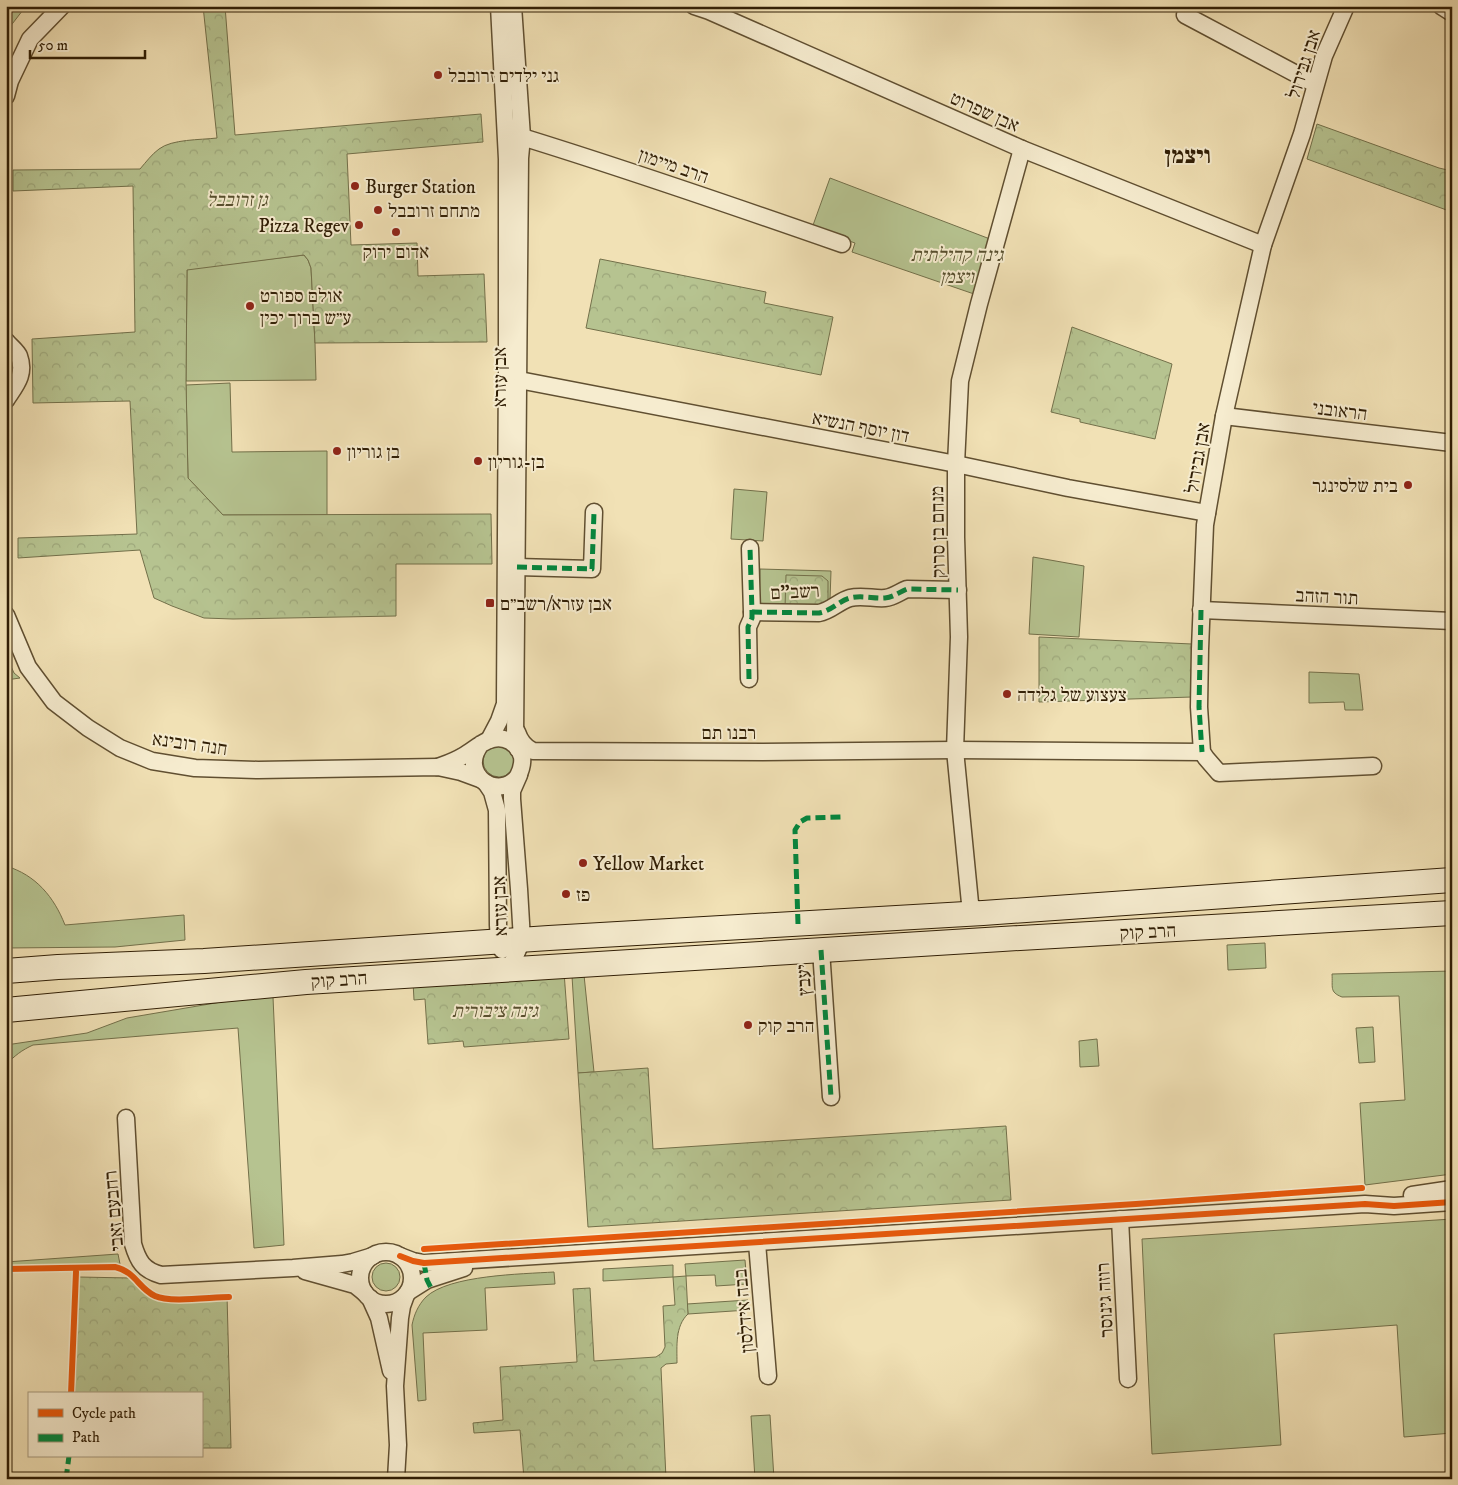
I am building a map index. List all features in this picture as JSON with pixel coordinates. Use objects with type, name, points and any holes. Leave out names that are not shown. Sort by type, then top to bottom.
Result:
[{"type":"main road","name":"הרב קוק","points":[[13,967],[204,961],[982,913],[1452,880]]},
{"type":"main road","name":"הרב קוק","points":[[11,1012],[297,982],[1452,913]]},
{"type":"main road","points":[[1366,919],[1452,923]]},
{"type":"street","points":[[6,96],[10,81],[30,39],[62,6]]},
{"type":"street","name":"אבן עזרא","points":[[499,6],[507,159],[513,378],[517,567],[515,737],[518,749]]},
{"type":"street","name":"אבן עזרא","points":[[485,742],[499,721],[505,704],[513,378],[522,138],[513,6]]},
{"type":"street","name":"אבן גבירול","points":[[1202,752],[1199,707],[1205,525],[1224,416],[1263,245],[1302,134],[1324,56],[1346,6]]},
{"type":"street","points":[[1441,6],[1452,13]]},
{"type":"street","name":"אבן שפרוט","points":[[705,8],[1022,149],[1263,245]]},
{"type":"street","points":[[1185,15],[1316,84]]},
{"type":"street","points":[[505,112],[513,127],[522,138]]},
{"type":"street","name":"הרב מיימון","points":[[522,138],[693,192],[842,244]]},
{"type":"street","name":"מנחם בן סרוק","points":[[982,913],[975,911],[970,903],[955,750],[959,638],[956,464],[960,381],[979,304],[1022,149]]},
{"type":"street","points":[[6,341],[18,356],[20,371],[19,380],[6,400]]},
{"type":"street","name":"דון יוסף הנשיא","points":[[513,378],[956,464],[1068,488],[1207,513]]},
{"type":"street","name":"הראובני","points":[[1224,416],[1452,443]]},
{"type":"street","points":[[517,567],[592,570],[594,512]]},
{"type":"street","name":"רשב\"ם","points":[[750,548],[752,612],[819,613],[827,611],[850,598],[884,598],[896,596],[901,591],[907,589],[958,590]]},
{"type":"street","name":"תור הזהב","points":[[1201,610],[1452,621]]},
{"type":"street","points":[[749,679],[748,627],[752,618],[752,612]]},
{"type":"street","name":"חנה רובינא","points":[[6,615],[28,667],[54,702],[88,728],[120,748],[152,760],[195,768],[258,770],[438,766],[483,781]]},
{"type":"street","name":"רבנו תם","points":[[515,728],[520,741],[526,748],[533,751],[763,752],[955,750],[1202,752]]},
{"type":"street","points":[[497,738],[505,739],[513,743],[518,749],[522,756],[520,773],[509,784],[494,786],[483,781],[476,772],[474,757],[477,750],[485,742],[497,738]]},
{"type":"street","name":"חנה רובינא","points":[[438,766],[460,758],[485,742]]},
{"type":"street","points":[[1202,752],[1219,773],[1373,766]]},
{"type":"street","name":"אבן עזרא","points":[[510,941],[519,889],[512,791],[520,773]]},
{"type":"street","name":"אבן עזרא","points":[[483,781],[492,792],[497,810],[510,941],[510,968]]},
{"type":"street","name":"יעבץ","points":[[821,950],[831,1097]]},
{"type":"street","name":"רחבעם זאבי","points":[[126,1118],[133,1244],[136,1256],[142,1265],[151,1272],[161,1276],[293,1268],[352,1262],[373,1256]]},
{"type":"street","points":[[395,1386],[379,1318],[362,1286],[361,1272],[364,1266],[373,1256],[384,1252],[424,1263],[1365,1204],[1394,1206],[1451,1199]]},
{"type":"street","name":"רוזה גינוסר","points":[[1120,1219],[1128,1379]]},
{"type":"street","name":"בבה אידלסון","points":[[757,1243],[768,1376]]},
{"type":"street","points":[[396,1479],[398,1445],[395,1386],[400,1318],[402,1306],[412,1279],[412,1273],[405,1260],[400,1256]]},
{"type":"street","points":[[367,1295],[376,1302],[388,1304],[400,1300],[417,1285],[439,1275],[493,1259]]},
{"type":"street","name":"רחבעם זאבי","points":[[293,1268],[355,1285],[367,1295]]},
{"type":"street","points":[[398,1445],[404,1479]]},
{"type":"green space","points":[[6,6],[26,6],[6,32]]},
{"type":"green space","name":"גן זרובבל","points":[[203,6],[225,6],[235,135],[481,114],[483,142],[347,154],[351,245],[417,243],[418,276],[484,274],[487,342],[315,343],[311,268],[304,255],[187,270],[186,381],[188,478],[223,515],[491,514],[492,564],[396,564],[396,616],[204,618],[154,598],[140,550],[18,558],[18,538],[137,534],[130,401],[33,403],[32,339],[135,332],[133,186],[13,191],[13,170],[140,169],[154,153],[171,143],[217,138]]},
{"type":"green space","points":[[1317,124],[1452,171],[1452,212],[1307,159]]},
{"type":"green space","name":"גינה קהילתית ויצמן","points":[[830,178],[990,239],[974,294],[852,252],[855,243],[812,228]]},
{"type":"green space","name":"אולם ספורט ע״ש ברוך יכין","points":[[304,255],[311,268],[316,380],[186,381],[187,269]]},
{"type":"green space","points":[[600,259],[766,292],[764,303],[833,317],[821,375],[586,328]]},
{"type":"green space","points":[[1072,327],[1172,364],[1155,439],[1080,422],[1080,419],[1051,412]]},
{"type":"green space","points":[[230,383],[232,452],[327,451],[327,515],[223,515],[188,478],[186,385]]},
{"type":"green space","points":[[734,489],[767,492],[763,541],[731,539]]},
{"type":"green space","points":[[1033,557],[1084,566],[1079,637],[1029,634]]},
{"type":"green space","points":[[760,569],[831,571],[830,600],[823,610],[759,608]]},
{"type":"green space","points":[[786,575],[822,576],[828,581],[828,599],[821,608],[785,608]]},
{"type":"green space","points":[[1039,637],[1192,644],[1192,697],[1039,702]]},
{"type":"green space","points":[[6,655],[14,673],[20,678],[6,680]]},
{"type":"green space","points":[[1309,672],[1359,674],[1363,710],[1345,710],[1344,702],[1309,703]]},
{"type":"green space","points":[[499,745],[505,746],[510,750],[514,755],[514,767],[510,772],[505,776],[499,777],[493,776],[488,772],[484,767],[483,761],[484,755],[488,750],[493,746]]},
{"type":"green space","points":[[6,866],[26,875],[43,888],[61,915],[65,925],[184,915],[185,940],[115,947],[6,948]]},
{"type":"green space","points":[[1265,943],[1266,968],[1228,970],[1227,945]]},
{"type":"green space","points":[[1452,971],[1452,1174],[1365,1185],[1360,1103],[1405,1100],[1399,996],[1342,997],[1333,991],[1332,974]]},
{"type":"green space","name":"גינה ציבורית","points":[[564,972],[569,1039],[464,1047],[463,1041],[428,1044],[425,999],[414,1000],[413,982]]},
{"type":"green space","points":[[584,975],[594,1072],[578,1073],[572,976]]},
{"type":"green space","points":[[273,997],[284,1245],[254,1248],[238,1028],[33,1045],[18,1054],[6,1065],[6,1045],[87,1033],[127,1018],[233,1000]]},
{"type":"green space","points":[[1373,1027],[1375,1062],[1359,1063],[1356,1028]]},
{"type":"green space","points":[[1097,1039],[1099,1066],[1080,1067],[1079,1041]]},
{"type":"green space","points":[[648,1068],[653,1149],[1006,1126],[1011,1200],[588,1227],[578,1073]]},
{"type":"green space","points":[[1452,1219],[1452,1433],[1404,1437],[1397,1325],[1274,1334],[1281,1445],[1152,1454],[1142,1239]]},
{"type":"green space","points":[[118,1254],[120,1264],[6,1267],[6,1262]]},
{"type":"green space","points":[[745,1260],[747,1284],[716,1286],[715,1275],[686,1276],[685,1264]]},
{"type":"green space","points":[[386,1263],[396,1267],[400,1277],[396,1287],[386,1291],[376,1287],[372,1277],[376,1267]]},
{"type":"green space","points":[[673,1265],[673,1277],[603,1281],[603,1269]]},
{"type":"green space","points":[[554,1272],[555,1284],[485,1288],[487,1330],[423,1333],[426,1400],[418,1401],[412,1325],[417,1310],[426,1297],[451,1284],[468,1280]]},
{"type":"green space","points":[[686,1276],[688,1314],[679,1330],[677,1363],[666,1364],[661,1368],[666,1479],[524,1479],[520,1430],[474,1433],[473,1423],[503,1420],[500,1367],[577,1362],[573,1289],[590,1288],[594,1361],[656,1357],[662,1353],[665,1347],[663,1306],[675,1305],[673,1277]]},
{"type":"green space","points":[[79,1277],[130,1278],[151,1297],[227,1295],[231,1448],[202,1448],[202,1392],[75,1392]]},
{"type":"green space","points":[[748,1300],[748,1310],[688,1314],[687,1304]]},
{"type":"green space","points":[[770,1415],[774,1479],[755,1479],[751,1416]]},
{"type":"marked path","points":[[517,567],[592,569],[594,512]]},
{"type":"marked path","points":[[749,679],[748,627],[752,618],[750,548]]},
{"type":"marked path","points":[[752,612],[819,613],[846,599],[854,597],[885,598],[894,596],[907,589],[958,590]]},
{"type":"marked path","points":[[1201,610],[1199,707],[1202,752]]},
{"type":"marked path","points":[[798,924],[795,830],[800,822],[807,818],[841,817]]},
{"type":"marked path","points":[[821,950],[831,1097]]},
{"type":"marked path","points":[[424,1263],[427,1280],[431,1288]]},
{"type":"marked path","points":[[66,1479],[69,1458]]},
{"type":"cycle path","points":[[424,1249],[1362,1188]]},
{"type":"cycle path","points":[[400,1256],[424,1263],[1365,1204],[1394,1206],[1452,1202]]},
{"type":"cycle path","points":[[6,1269],[115,1267],[122,1269],[132,1276],[149,1293],[162,1298],[229,1297]]},
{"type":"cycle path","points":[[71,1392],[76,1272]]},
{"type":"place","name":"גני ילדים זרובבל","points":[[438,75]]},
{"type":"place","name":"Burger Station","points":[[355,186]]},
{"type":"place","name":"מתחם זרובבל","points":[[378,210]]},
{"type":"place","name":"Pizza Regev","points":[[359,225]]},
{"type":"place","name":"אדום ירוק","points":[[396,232]]},
{"type":"place","name":"אולם ספורט ע״ש ברוך יכין","points":[[250,306]]},
{"type":"place","name":"בן גוריון","points":[[337,451]]},
{"type":"place","name":"בן-גוריון","points":[[478,461]]},
{"type":"place","name":"בית שלסינגר","points":[[1408,485]]},
{"type":"place","name":"אבן עזרא/רשב״ם","points":[[490,603]]},
{"type":"place","name":"צעצוע של גלידה","points":[[1007,694]]},
{"type":"place","name":"Yellow Market","points":[[583,863]]},
{"type":"place","name":"פז","points":[[566,894]]},
{"type":"place","name":"הרב קוק","points":[[748,1025]]},
{"type":"district","name":"ויצמן","points":[[1188,155]]}]
